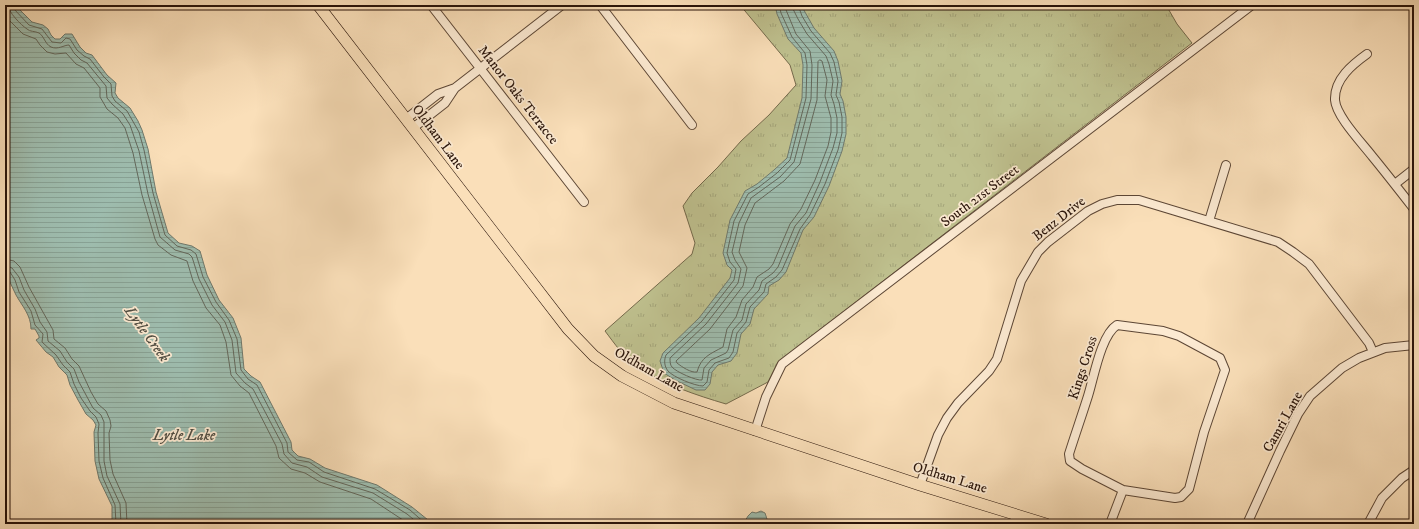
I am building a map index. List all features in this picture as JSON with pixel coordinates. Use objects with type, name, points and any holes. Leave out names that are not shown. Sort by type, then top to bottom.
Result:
[{"type":"main road","name":"Oldham Lane","points":[[318,5],[568,329],[594,356],[622,376],[674,403],[920,485],[1046,524]]},
{"type":"street","name":"Manor Oaks Terracce","points":[[431,5],[584,202]]},
{"type":"street","points":[[406,119],[438,94],[455,88],[562,5]]},
{"type":"street","points":[[600,5],[692,125]]},
{"type":"street","name":"South 21st Street","points":[[755,431],[766,397],[782,364],[1252,5]]},
{"type":"street","points":[[1367,54],[1350,66],[1342,78],[1335,100],[1344,120],[1414,209]]},
{"type":"street","points":[[413,128],[445,103],[455,88]]},
{"type":"street","points":[[1209,221],[1226,165]]},
{"type":"street","points":[[1395,184],[1414,169]]},
{"type":"street","name":"Benz Drive","points":[[920,485],[938,435],[947,418],[958,403],[997,359],[1021,281],[1038,252],[1048,242],[1088,211],[1102,204],[1117,200],[1139,200],[1278,242],[1309,264],[1364,337],[1373,352]]},
{"type":"street","name":"Kings Cross","points":[[1117,326],[1163,331],[1179,336],[1220,358],[1225,370],[1204,432],[1189,489],[1181,497],[1175,498],[1124,490],[1073,464],[1070,460],[1069,454],[1101,352],[1109,332],[1117,326]]},
{"type":"street","name":"Camri Lane","points":[[1247,524],[1298,414],[1310,396],[1342,368],[1359,358],[1385,348],[1414,345]]},
{"type":"street","points":[[1368,524],[1382,498],[1402,478],[1414,470]]},
{"type":"street","points":[[1110,524],[1124,490]]},
{"type":"green space","points":[[740,5],[1166,5],[1177,24],[1192,43],[778,362],[768,382],[726,404],[681,389],[638,367],[628,359],[605,331],[692,254],[695,243],[683,206],[692,193],[741,141],[769,115],[796,85],[790,65]]},
{"type":"water","name":"Lytle Lake","points":[[5,5],[15,5],[32,22],[43,25],[48,29],[55,39],[60,39],[65,34],[72,34],[80,47],[86,53],[92,55],[107,75],[116,83],[115,93],[118,98],[130,108],[142,130],[148,149],[156,192],[168,233],[179,243],[192,246],[200,251],[207,275],[219,300],[233,318],[241,338],[244,369],[260,382],[291,442],[292,450],[298,456],[310,459],[325,468],[377,485],[412,507],[433,524],[112,524],[112,506],[99,479],[95,461],[94,432],[96,425],[86,414],[70,385],[67,375],[59,367],[53,357],[46,352],[36,340],[39,336],[35,329],[31,329],[30,319],[5,272]]},
{"type":"water","points":[[775,5],[801,5],[814,28],[834,51],[838,61],[842,81],[840,94],[846,117],[846,134],[842,151],[829,186],[814,217],[803,230],[786,272],[779,280],[769,286],[768,294],[754,309],[750,324],[741,334],[737,353],[731,361],[718,365],[712,372],[710,384],[705,390],[696,390],[664,373],[660,361],[663,353],[699,318],[730,278],[732,270],[727,265],[723,253],[730,220],[745,191],[757,184],[787,158],[802,98],[803,65],[801,53],[788,39],[777,14]]},
{"type":"water","points":[[761,511],[765,513],[768,522],[771,524],[746,524],[745,521],[752,512],[756,513]]},
{"type":"water label","name":"Lytle Creek","points":[[147,334]]}]
